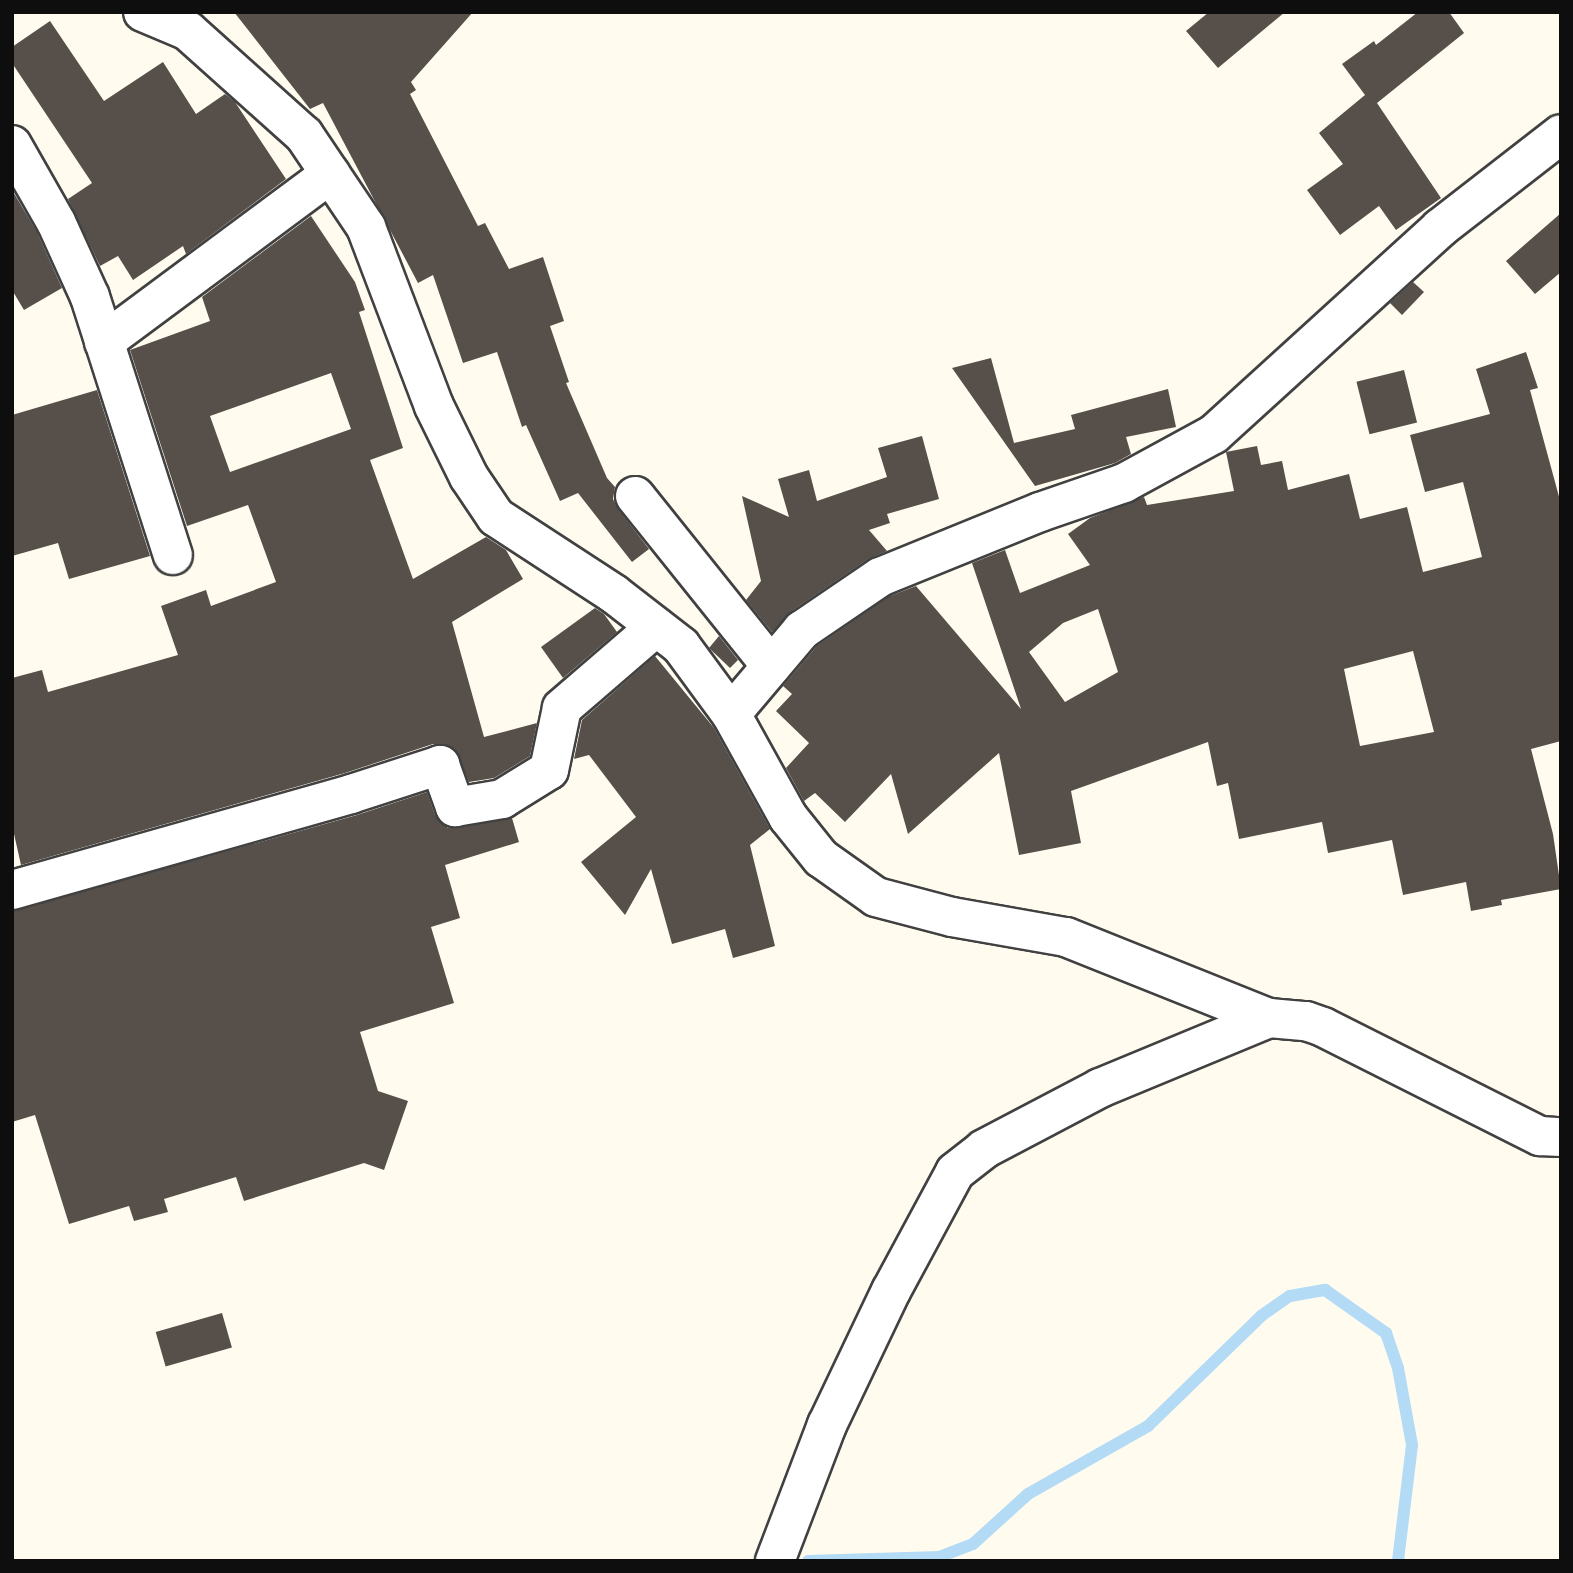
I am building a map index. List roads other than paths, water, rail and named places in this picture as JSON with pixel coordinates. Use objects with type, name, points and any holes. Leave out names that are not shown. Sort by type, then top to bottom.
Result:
[{"type":"street","points":[[144,12],[195,22],[304,135],[366,228],[434,406],[469,477],[496,517],[614,594],[681,646],[731,714],[788,817],[821,858],[876,897],[952,917],[1066,937],[1269,1018],[1306,1021],[1323,1027],[1540,1136],[1561,1136]]},
{"type":"street","points":[[731,714],[802,630],[880,577],[1040,512],[1124,483],[1214,434],[1440,228],[1561,134]]},
{"type":"street","points":[[12,145],[56,222],[90,297],[173,555]]},
{"type":"street","points":[[104,342],[330,174]]},
{"type":"street","points":[[635,496],[771,666]]},
{"type":"street","points":[[12,890],[351,794],[440,765],[455,807],[502,799],[549,770],[562,708],[656,627]]},
{"type":"street","points":[[775,1561],[827,1424],[891,1291],[955,1172],[984,1149],[1100,1088],[1269,1018]]},
{"type":"waterway","points":[[808,1561],[939,1557],[973,1544],[1028,1494],[1148,1426],[1261,1316],[1290,1296],[1325,1290],[1386,1333],[1398,1368],[1412,1445],[1398,1561]]}]
